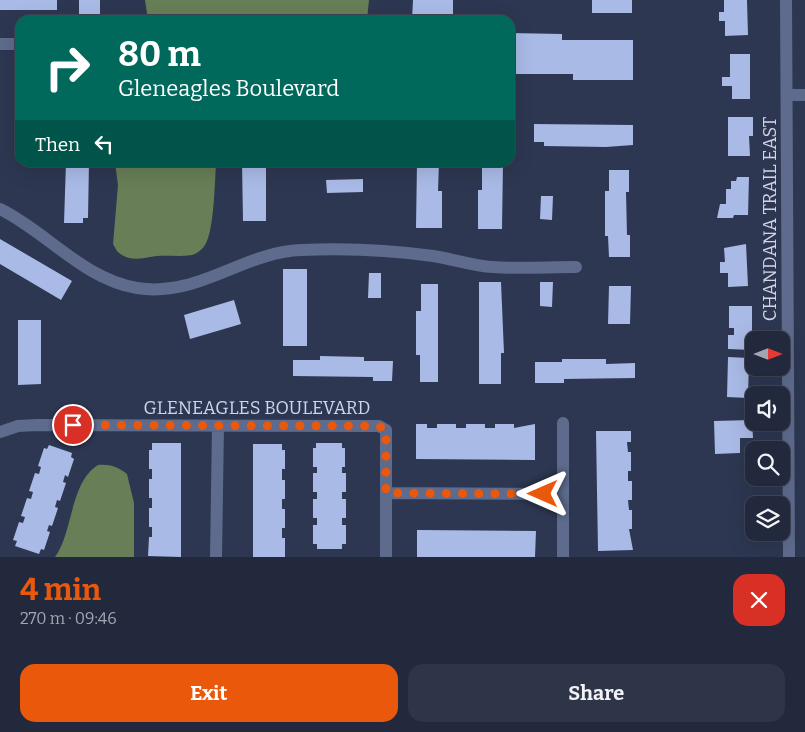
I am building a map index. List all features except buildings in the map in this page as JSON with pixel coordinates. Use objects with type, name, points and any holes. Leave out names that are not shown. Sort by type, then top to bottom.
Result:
[{"type":"street","name":"CHANDANA TRAIL EAST","points":[[786,0],[789,557]]},
{"type":"street","points":[[0,44],[15,44]]},
{"type":"street","points":[[787,95],[805,95]]},
{"type":"street","points":[[0,209],[36,230],[89,270],[105,278],[137,288],[167,290],[186,287],[259,260],[299,250],[411,253],[492,267],[576,266]]},
{"type":"street","points":[[563,422],[563,557]]},
{"type":"street","name":"GLENEAGLES BOULEVARD","points":[[0,432],[18,426],[37,424],[379,426],[386,430],[386,557]]},
{"type":"street","points":[[216,557],[218,426]]},
{"type":"street","points":[[386,493],[563,494]]},
{"type":"shaded area","points":[[145,0],[369,0],[368,15],[147,15]]},
{"type":"shaded area","points":[[116,167],[216,167],[211,227],[209,236],[202,249],[192,255],[183,256],[157,256],[136,259],[122,255],[113,244],[118,185]]},
{"type":"shaded area","points":[[98,465],[114,466],[127,474],[134,503],[134,557],[55,557],[61,547],[82,483]]},
{"type":"route","points":[[73,425],[379,426],[386,430],[386,493],[543,494]]}]
